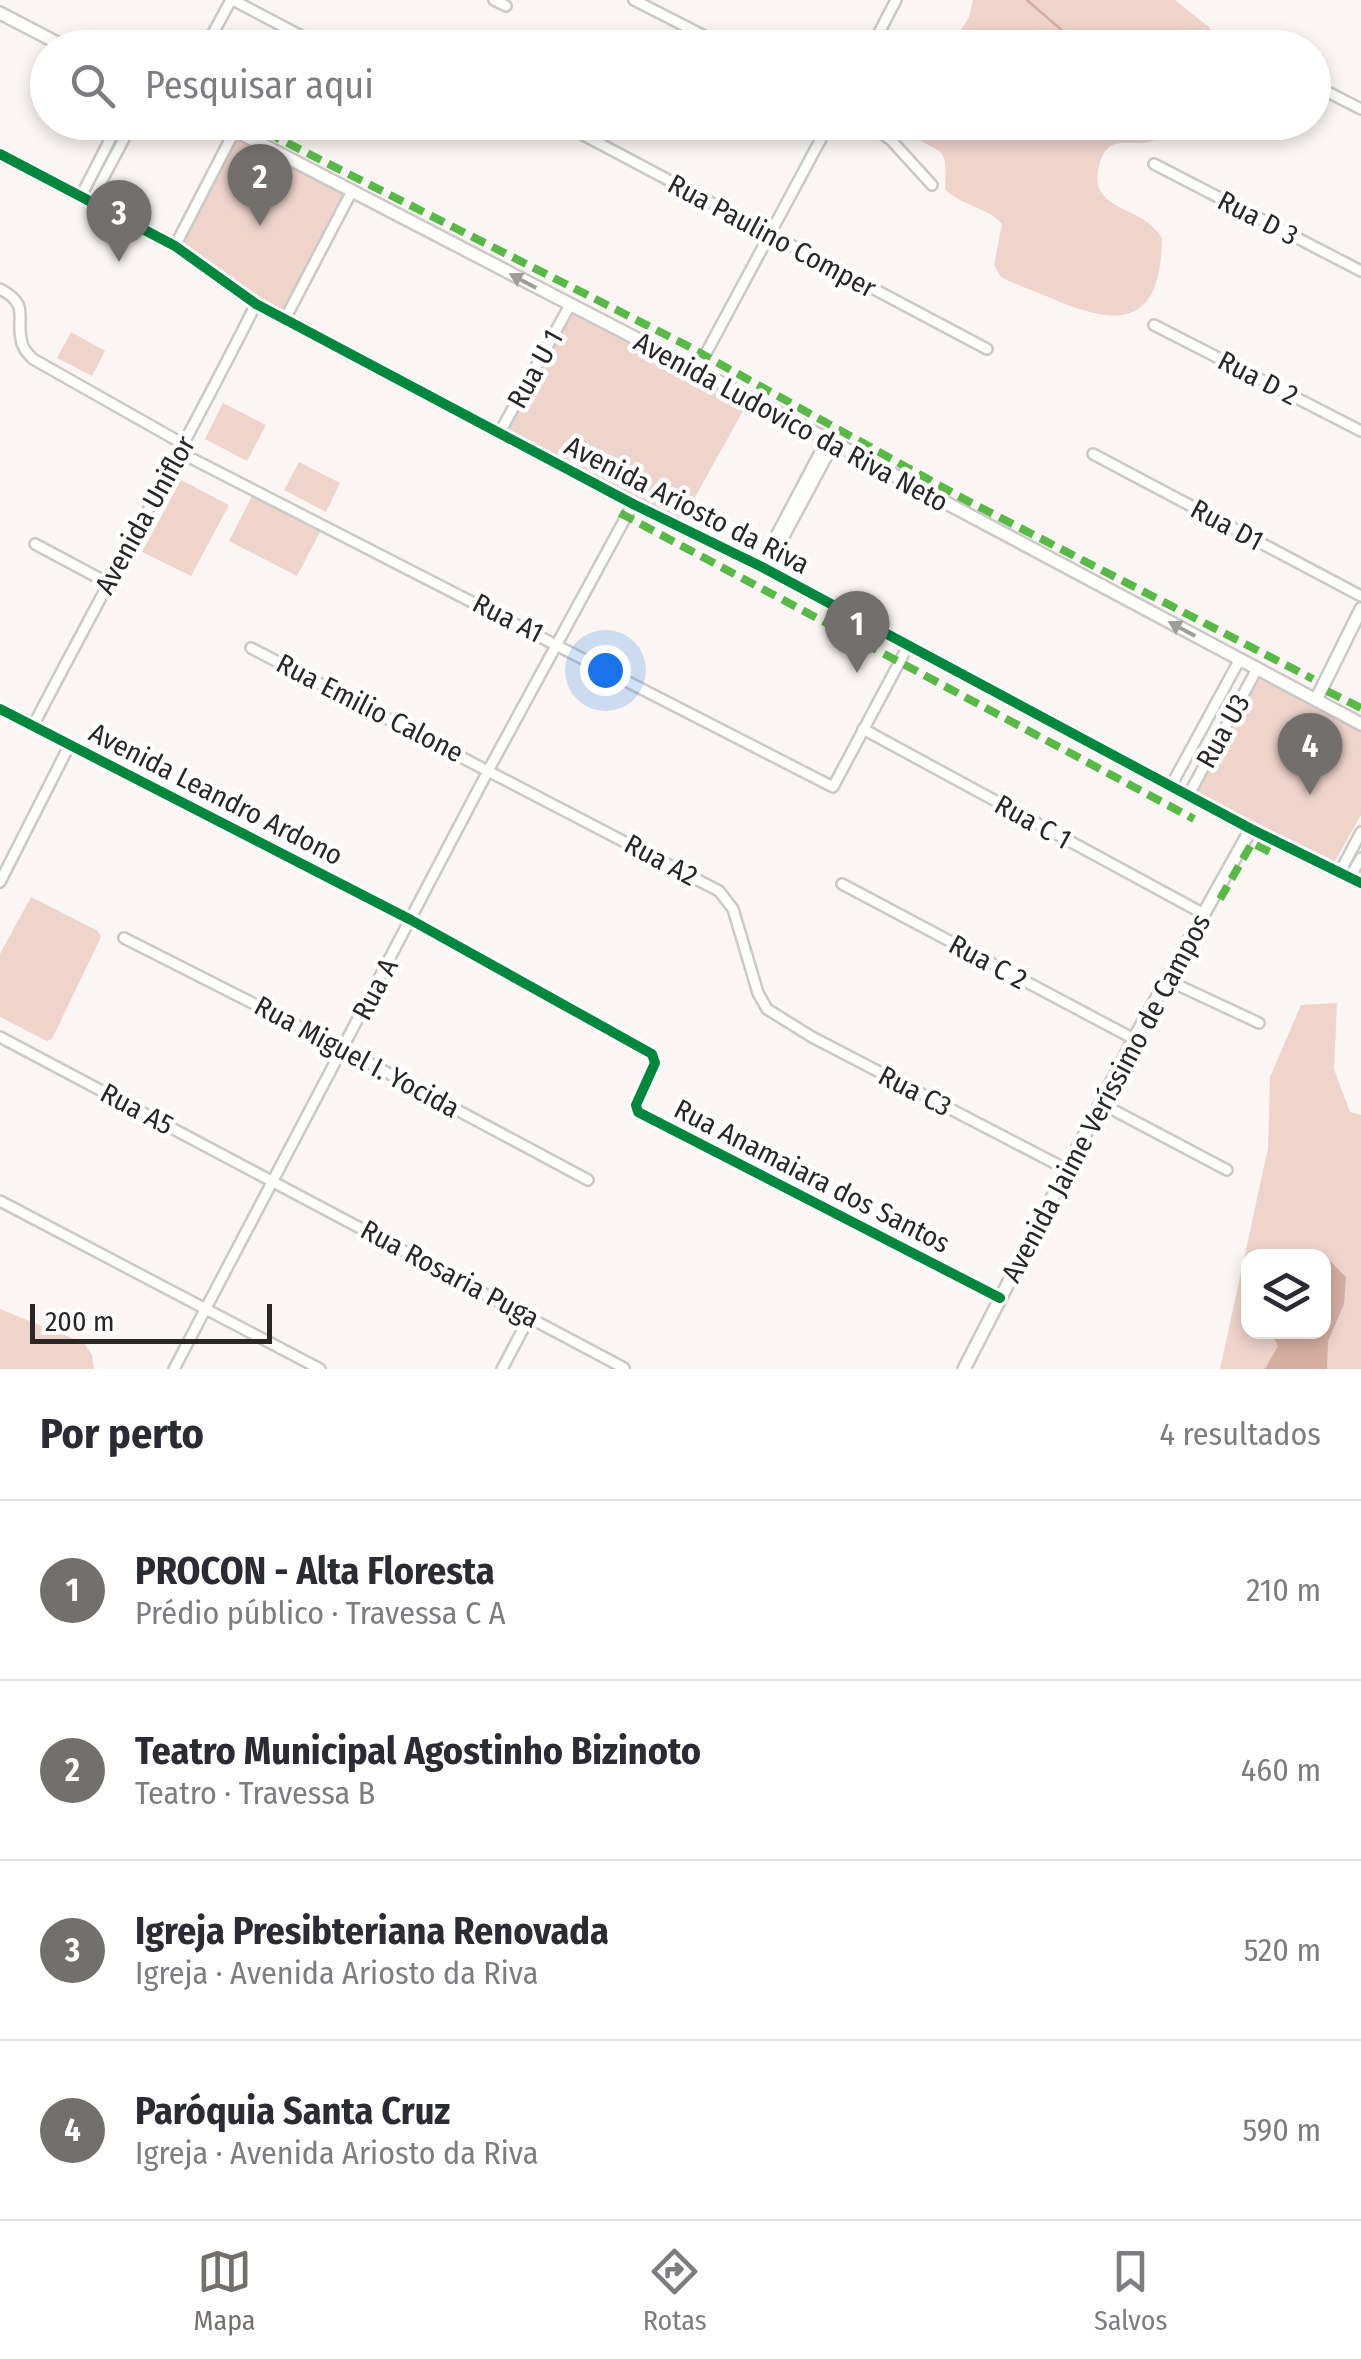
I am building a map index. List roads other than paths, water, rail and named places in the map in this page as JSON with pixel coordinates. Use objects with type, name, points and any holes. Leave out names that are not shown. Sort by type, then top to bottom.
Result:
[{"type":"street","points":[[216,30],[232,0],[290,30]]},
{"type":"street","points":[[494,0],[506,6]]},
{"type":"street","points":[[634,0],[693,30]]},
{"type":"street","points":[[880,30],[896,0]]},
{"type":"street","points":[[0,13],[33,30]]},
{"type":"street","points":[[1331,94],[1361,109]]},
{"type":"street","points":[[86,198],[110,140]]},
{"type":"street","points":[[86,198],[123,140]]},
{"type":"street","points":[[175,246],[230,140]]},
{"type":"street","name":"Avenida Ludovico da Riva Neto","points":[[254,140],[697,370],[1361,724]]},
{"type":"street","name":"Rua Paulino Comper","points":[[592,140],[987,349]]},
{"type":"street","points":[[697,370],[820,140]]},
{"type":"street","points":[[890,140],[932,185]]},
{"type":"street","points":[[107,146],[117,152]]},
{"type":"street","name":"Avenida Ariosto da Riva","points":[[0,154],[175,246],[256,304],[633,504],[763,568],[1251,829],[1350,877]]},
{"type":"street","name":"Rua D 3","points":[[1154,164],[1361,271]]},
{"type":"street","points":[[286,318],[352,191]]},
{"type":"street","name":"Rua A1","points":[[0,289],[14,296],[22,311],[22,345],[32,359],[183,449],[833,787],[863,729]]},
{"type":"street","name":"Avenida Uniflor","points":[[33,726],[183,449],[256,304]]},
{"type":"street","name":"Rua U 1","points":[[500,432],[570,305]]},
{"type":"street","name":"Rua D 2","points":[[1154,325],[1361,431]]},
{"type":"street","points":[[763,568],[829,443]]},
{"type":"street","name":"Rua D1","points":[[1094,454],[1361,596]]},
{"type":"street","name":"Rua A","points":[[174,1369],[633,504]]},
{"type":"street","points":[[36,544],[108,582]]},
{"type":"street","points":[[1316,700],[1361,610]]},
{"type":"street","points":[[863,729],[908,646]]},
{"type":"street","name":"Rua Emilio Calone","points":[[251,648],[489,769]]},
{"type":"street","name":"Rua U3","points":[[1172,784],[1240,659]]},
{"type":"street","name":"Rua U3","points":[[1188,794],[1258,669]]},
{"type":"street","name":"Avenida Leandro Ardono","points":[[0,709],[411,920]]},
{"type":"street","name":"Rua C 1","points":[[863,729],[1204,914]]},
{"type":"street","points":[[0,882],[70,744]]},
{"type":"street","name":"Rua A2","points":[[489,769],[720,891],[733,909],[758,993],[767,1009]]},
{"type":"street","name":"Avenida Jaime Veríssimo de Campos","points":[[966,1365],[1134,1039],[1251,829]]},
{"type":"street","points":[[1350,877],[1361,832]]},
{"type":"street","points":[[1350,877],[1361,858]]},
{"type":"street","name":"Rua C 2","points":[[842,884],[1134,1039]]},
{"type":"street","name":"Rua Anamaiara dos Santos","points":[[411,920],[652,1054],[654,1063],[636,1105],[638,1112],[1000,1298]]},
{"type":"street","name":"Rua Miguel I. Yocida","points":[[124,938],[588,1180]]},
{"type":"street","points":[[1166,980],[1259,1024]]},
{"type":"street","name":"Rua C3","points":[[767,1009],[812,1037],[1066,1169]]},
{"type":"street","name":"Rua A5","points":[[0,1037],[274,1180]]},
{"type":"street","points":[[1102,1104],[1227,1170]]},
{"type":"street","name":"Rua Rosaria Puga","points":[[274,1180],[624,1368]]},
{"type":"street","points":[[0,1201],[320,1369]]},
{"type":"street","points":[[502,1369],[530,1316]]},
{"type":"street","points":[[966,1365],[981,1369]]},
{"type":"waterway","points":[[1027,0],[1062,30]]},
{"type":"place","name":"Teatro Municipal Agostinho Bizinoto","points":[[260,226]]},
{"type":"place","name":"Igreja Presibteriana Renovada","points":[[119,262]]},
{"type":"place","name":"PROCON - Alta Floresta","points":[[857,673]]},
{"type":"place","name":"Paróquia Santa Cruz","points":[[1310,795]]}]
